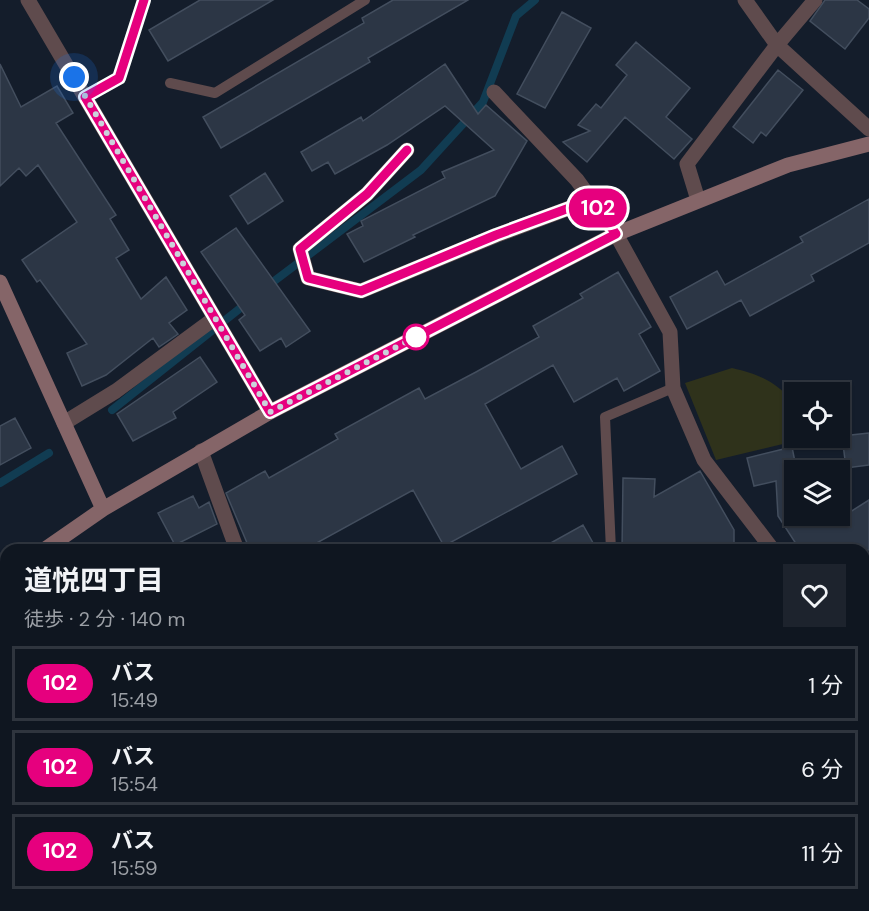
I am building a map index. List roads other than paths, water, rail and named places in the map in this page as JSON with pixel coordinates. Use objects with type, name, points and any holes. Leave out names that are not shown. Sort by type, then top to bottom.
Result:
[{"type":"street","points":[[28,0],[270,412]]},
{"type":"street","points":[[745,0],[777,45],[869,129]]},
{"type":"street","points":[[698,200],[687,164],[777,45],[815,0]]},
{"type":"street","points":[[494,92],[577,180],[616,234],[670,332],[673,388],[704,460],[768,544]]},
{"type":"street","points":[[53,544],[103,509],[270,412],[616,234],[788,165],[869,144]]},
{"type":"street","points":[[407,150],[367,194],[300,249],[308,278],[361,291],[496,235],[591,200]]},
{"type":"street","points":[[0,282],[103,509]]},
{"type":"street","points":[[64,423],[116,391],[215,318]]},
{"type":"street","points":[[201,451],[235,544]]},
{"type":"lane","points":[[85,97],[119,78],[144,0]]},
{"type":"lane","points":[[170,83],[215,93],[365,0]]},
{"type":"lane","points":[[611,544],[605,417],[673,388]]},
{"type":"waterway","points":[[265,288],[421,170],[483,102],[516,16],[535,0]]},
{"type":"waterway","points":[[112,410],[248,302]]},
{"type":"waterway","points":[[0,483],[49,453]]}]
